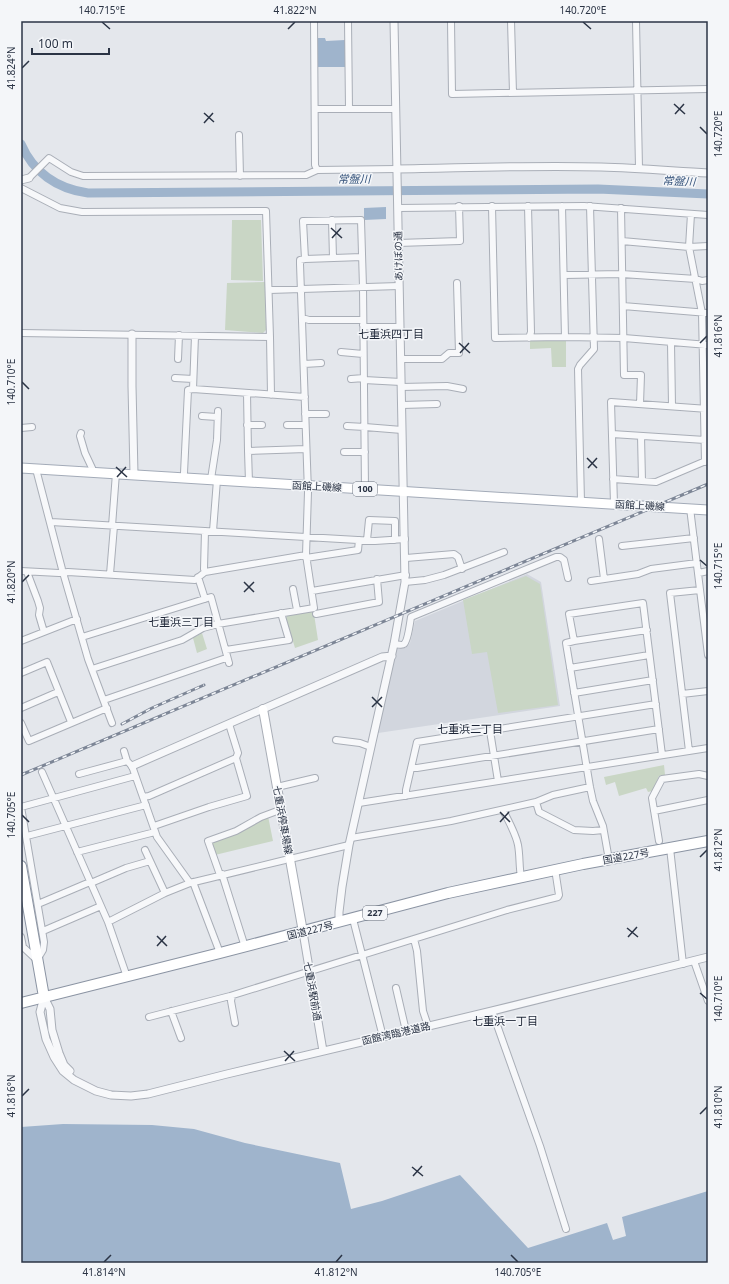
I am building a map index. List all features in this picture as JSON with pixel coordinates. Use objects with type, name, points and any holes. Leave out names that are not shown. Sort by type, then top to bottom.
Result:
[{"type":"highway","name":"国道227号","points":[[21,1003],[245,947],[448,893],[555,869],[708,841]]},
{"type":"highway","points":[[21,866],[44,997]]},
{"type":"main road","name":"函館上磯線","points":[[21,468],[708,510]]},
{"type":"main road","name":"七重浜停車場線","points":[[263,709],[288,859],[303,932]]},
{"type":"street","points":[[314,21],[315,164],[317,170]]},
{"type":"street","points":[[348,21],[349,109]]},
{"type":"street","name":"あけぼの通","points":[[339,922],[338,912],[350,842],[392,656],[405,578],[406,558],[400,359],[394,21]]},
{"type":"street","points":[[451,21],[452,94],[708,88]]},
{"type":"street","points":[[511,21],[513,93]]},
{"type":"street","points":[[636,21],[639,168]]},
{"type":"street","points":[[315,110],[396,109]]},
{"type":"street","points":[[239,135],[240,176]]},
{"type":"street","points":[[21,180],[29,178],[49,158],[71,172],[83,176],[306,175],[317,170],[548,167],[639,168],[708,173]]},
{"type":"street","points":[[21,188],[60,208],[82,212],[266,211],[271,395]]},
{"type":"street","points":[[398,205],[590,206],[708,215]]},
{"type":"street","points":[[398,243],[460,241],[459,206]]},
{"type":"street","points":[[492,206],[495,338],[624,338],[706,345]]},
{"type":"street","points":[[528,206],[531,332],[529,338]]},
{"type":"street","points":[[562,206],[565,337]]},
{"type":"street","points":[[581,502],[578,369],[594,349],[590,206]]},
{"type":"street","points":[[621,208],[624,374],[641,375],[640,404]]},
{"type":"street","points":[[613,479],[656,482],[706,461],[705,313],[689,247],[691,214]]},
{"type":"street","points":[[332,220],[333,258]]},
{"type":"street","points":[[305,260],[303,221],[361,220],[365,489]]},
{"type":"street","points":[[622,241],[689,247],[708,246]]},
{"type":"street","points":[[92,669],[182,640],[203,628],[218,624],[314,608],[306,557],[308,485],[300,260],[362,257]]},
{"type":"street","points":[[564,274],[622,274],[696,279],[702,282],[708,280]]},
{"type":"street","points":[[400,359],[442,359],[449,354],[459,353],[457,283]]},
{"type":"street","points":[[269,290],[399,286]]},
{"type":"street","points":[[623,306],[705,313]]},
{"type":"street","points":[[302,318],[309,320],[363,323],[369,326],[400,327]]},
{"type":"street","points":[[21,333],[270,337]]},
{"type":"street","points":[[132,334],[134,474]]},
{"type":"street","points":[[178,359],[179,335]]},
{"type":"street","points":[[193,389],[195,336]]},
{"type":"street","points":[[671,343],[672,406]]},
{"type":"street","points":[[341,352],[364,354]]},
{"type":"street","points":[[304,364],[321,363]]},
{"type":"street","points":[[175,378],[193,379]]},
{"type":"street","points":[[351,379],[364,379],[401,385],[447,386],[463,389]]},
{"type":"street","points":[[184,473],[188,390],[193,389],[305,397]]},
{"type":"street","points":[[246,393],[249,482]]},
{"type":"street","points":[[614,504],[611,402],[706,408]]},
{"type":"street","points":[[402,405],[437,404]]},
{"type":"street","points":[[202,416],[218,414],[214,479],[213,531]]},
{"type":"street","points":[[305,414],[326,414]]},
{"type":"street","points":[[247,425],[262,425]]},
{"type":"street","points":[[287,425],[306,425]]},
{"type":"street","points":[[347,426],[402,430]]},
{"type":"street","points":[[21,428],[32,428]]},
{"type":"street","points":[[81,433],[80,436],[85,453],[92,468]]},
{"type":"street","points":[[612,434],[705,440]]},
{"type":"street","points":[[641,436],[642,481]]},
{"type":"street","points":[[248,451],[306,449]]},
{"type":"street","points":[[344,452],[365,452]]},
{"type":"street","points":[[36,468],[82,637],[112,723]]},
{"type":"street","points":[[110,574],[116,473]]},
{"type":"street","points":[[690,508],[708,655]]},
{"type":"street","points":[[367,540],[369,520],[395,521],[395,540]]},
{"type":"street","points":[[51,522],[359,540],[405,540]]},
{"type":"street","points":[[205,531],[205,572]]},
{"type":"street","points":[[622,546],[694,538]]},
{"type":"street","points":[[599,539],[604,579]]},
{"type":"street","points":[[44,632],[39,615],[40,608],[38,601],[24,571],[110,574],[195,580],[205,572],[358,550],[359,540]]},
{"type":"street","points":[[312,591],[377,579],[405,578],[425,580],[462,569],[504,552]]},
{"type":"street","points":[[406,558],[454,554],[458,557],[462,569]]},
{"type":"street","points":[[394,644],[404,644],[411,618],[556,557],[560,557],[564,560],[568,578]]},
{"type":"street","points":[[591,581],[638,574],[651,569],[697,563]]},
{"type":"street","points":[[698,573],[708,571]]},
{"type":"street","points":[[198,577],[205,598]]},
{"type":"street","points":[[316,614],[380,602],[377,579]]},
{"type":"street","points":[[293,589],[297,610]]},
{"type":"street","points":[[689,751],[670,593],[700,590]]},
{"type":"street","points":[[82,637],[211,597],[228,660],[104,700]]},
{"type":"street","points":[[574,641],[569,614],[643,603],[662,755]]},
{"type":"street","points":[[226,650],[289,640],[281,613]]},
{"type":"street","points":[[21,641],[77,619]]},
{"type":"street","points":[[609,860],[603,830],[593,801],[586,767],[566,643],[647,630]]},
{"type":"street","points":[[570,668],[649,655]]},
{"type":"street","points":[[80,774],[130,763],[229,724],[382,657],[392,656]]},
{"type":"street","points":[[21,673],[46,662],[71,722]]},
{"type":"street","points":[[574,693],[653,680]]},
{"type":"street","points":[[682,694],[708,691]]},
{"type":"street","points":[[21,708],[58,692]]},
{"type":"street","points":[[406,796],[417,742],[656,704]]},
{"type":"street","points":[[21,723],[29,741],[107,708]]},
{"type":"street","points":[[77,852],[154,829],[210,807],[247,796],[236,758],[238,752],[229,724]]},
{"type":"street","points":[[411,768],[659,729]]},
{"type":"street","points":[[490,731],[498,781]]},
{"type":"street","points":[[336,740],[360,742],[368,746]]},
{"type":"street","points":[[359,803],[708,748]]},
{"type":"street","points":[[124,751],[136,776],[159,841],[191,882],[220,953]]},
{"type":"street","points":[[143,797],[149,796],[236,758]]},
{"type":"street","points":[[42,772],[108,922],[127,977]]},
{"type":"street","points":[[659,842],[652,798],[662,779],[699,774],[708,776]]},
{"type":"street","points":[[21,936],[23,947],[37,960],[43,950],[43,931],[21,807],[136,776]]},
{"type":"street","points":[[277,787],[315,778]]},
{"type":"street","points":[[108,922],[165,893],[191,882],[288,859],[350,842],[503,810],[536,802],[553,795],[590,787]]},
{"type":"street","points":[[654,811],[708,800]]},
{"type":"street","points":[[536,802],[539,812],[574,830],[603,830]]},
{"type":"street","points":[[27,836],[146,805]]},
{"type":"street","points":[[503,810],[518,846],[521,877]]},
{"type":"street","points":[[245,947],[221,874],[208,842],[236,831],[261,817],[276,811]]},
{"type":"street","points":[[670,848],[683,964]]},
{"type":"street","points":[[145,850],[165,893]]},
{"type":"street","points":[[38,904],[126,868],[150,861]]},
{"type":"street","points":[[149,1017],[232,996],[507,910],[558,897],[559,895],[555,869]]},
{"type":"street","points":[[43,931],[101,906]]},
{"type":"street","points":[[353,919],[383,1037]]},
{"type":"street","name":"七重浜駅前通","points":[[303,932],[323,1051]]},
{"type":"street","points":[[414,939],[417,951],[423,1011],[428,1026]]},
{"type":"street","name":"函館湾臨港道路","points":[[44,997],[50,1009],[54,1038],[60,1058],[67,1069],[84,1085],[96,1091],[123,1097],[139,1095],[492,1011],[708,957]]},
{"type":"street","points":[[694,961],[708,1001]]},
{"type":"street","points":[[396,988],[406,1031]]},
{"type":"street","points":[[232,996],[230,1001],[235,1024]]},
{"type":"street","points":[[171,1011],[181,1038]]},
{"type":"street","points":[[492,1011],[540,1146],[566,1229]]},
{"type":"shaded area","points":[[527,574],[541,582],[560,706],[378,733],[396,648],[405,648],[410,643],[415,621]]},
{"type":"green space","points":[[232,220],[261,220],[263,281],[231,280]]},
{"type":"green space","points":[[265,282],[266,330],[263,333],[225,330],[227,283]]},
{"type":"green space","points":[[530,340],[566,341],[566,367],[552,367],[551,348],[530,349]]},
{"type":"green space","points":[[526,576],[540,584],[558,705],[498,713],[487,652],[472,654],[463,600]]},
{"type":"green space","points":[[311,611],[314,614],[318,640],[295,648],[286,618],[288,615]]},
{"type":"green space","points":[[202,633],[207,649],[197,653],[193,638]]},
{"type":"green space","points":[[664,765],[665,775],[659,776],[652,791],[648,792],[646,788],[619,796],[615,782],[606,785],[604,777]]},
{"type":"green space","points":[[268,816],[273,841],[215,855],[211,843]]},
{"type":"water","points":[[318,38],[325,38],[326,41],[345,40],[345,67],[318,67]]},
{"type":"water","points":[[386,207],[386,219],[364,220],[364,208]]},
{"type":"water","points":[[63,1124],[152,1125],[194,1129],[245,1143],[340,1163],[351,1209],[382,1201],[460,1175],[528,1248],[607,1223],[613,1240],[626,1236],[622,1217],[708,1191],[708,1263],[21,1263],[21,1127]]},
{"type":"waterway","name":"常盤川","points":[[21,144],[32,163],[47,178],[66,188],[88,193],[598,189],[708,194]]},
{"type":"railway","points":[[21,775],[708,484]]},
{"type":"railway","points":[[122,724],[152,708],[204,685]]},
{"type":"district","name":"七重浜四丁目","points":[[391,334]]},
{"type":"district","name":"七重浜三丁目","points":[[181,622]]},
{"type":"district","name":"七重浜二丁目","points":[[470,729]]},
{"type":"district","name":"七重浜一丁目","points":[[505,1021]]}]
